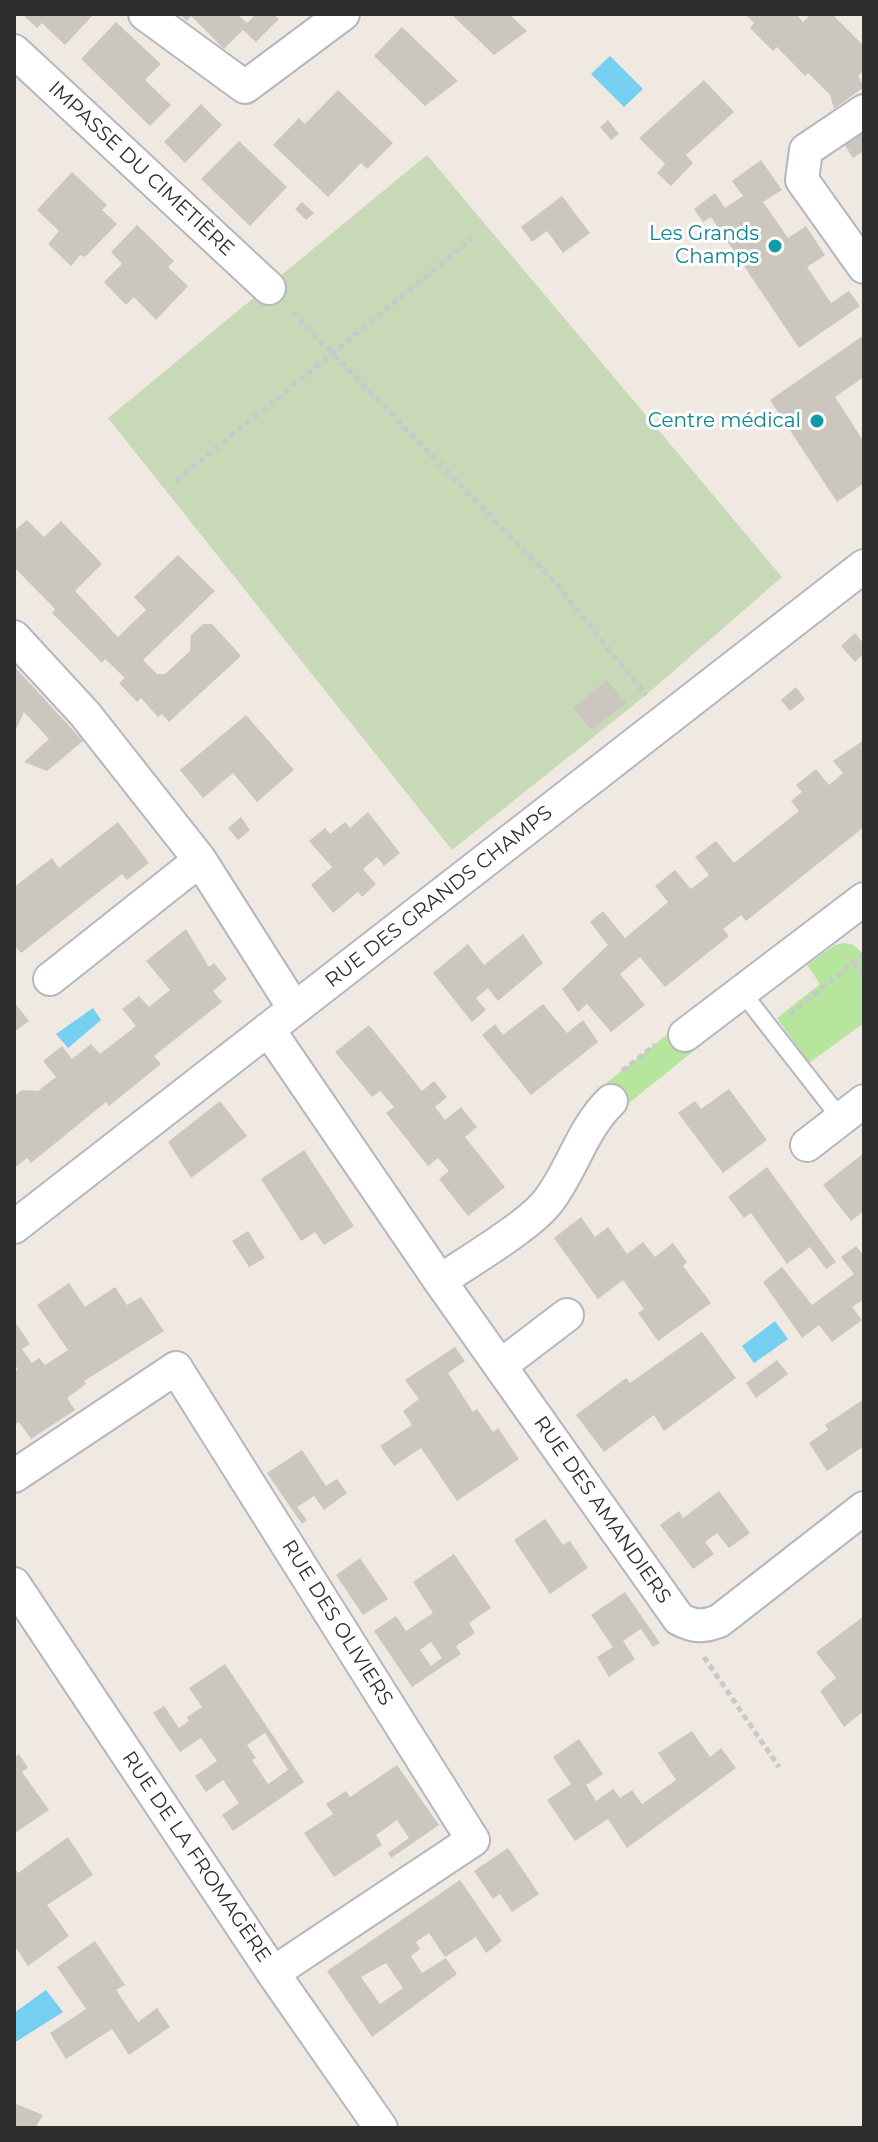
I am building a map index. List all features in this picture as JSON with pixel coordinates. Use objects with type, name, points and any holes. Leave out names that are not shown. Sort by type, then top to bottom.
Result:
[{"type":"street","points":[[145,14],[245,87],[343,14]]},
{"type":"street","name":"IMPASSE DU CIMETIÈRE","points":[[14,51],[269,288]]},
{"type":"street","points":[[864,111],[806,150],[802,180],[864,267]]},
{"type":"street","name":"RUE DES GRANDS CHAMPS","points":[[14,1227],[864,566]]},
{"type":"street","points":[[14,637],[85,714],[200,860],[294,1008]]},
{"type":"street","points":[[50,979],[200,860]]},
{"type":"street","points":[[685,1035],[742,992],[859,913]]},
{"type":"street","name":"RUE DES AMANDIERS","points":[[268,1029],[440,1281],[679,1619],[692,1626],[707,1626],[719,1621],[864,1508]]},
{"type":"street","points":[[440,1281],[529,1219],[549,1201],[596,1115],[609,1103]]},
{"type":"street","points":[[807,1145],[852,1110]]},
{"type":"street","points":[[500,1366],[567,1315]]},
{"type":"street","name":"RUE DES OLIVIERS","points":[[14,1476],[176,1368],[473,1840],[273,1973]]},
{"type":"street","name":"RUE DE LA FROMAGÈRE","points":[[14,1584],[273,1973],[381,2128]]},
{"type":"lane","points":[[742,992],[852,1110]]},
{"type":"path","points":[[176,481],[472,239]]},
{"type":"path","points":[[269,288],[552,579],[667,722]]},
{"type":"path","points":[[786,1017],[864,954]]},
{"type":"path","points":[[853,963],[864,976]]},
{"type":"path","points":[[609,1103],[600,1088],[678,1026],[685,1035]]},
{"type":"path","points":[[679,1619],[779,1767]]},
{"type":"green space","points":[[427,155],[782,577],[646,695],[452,850],[108,418]]},
{"type":"green space","points":[[835,945],[854,945],[864,955],[864,1023],[809,1063],[777,1018],[820,984],[807,965]]},
{"type":"green space","points":[[678,1026],[696,1049],[619,1111],[600,1088]]},
{"type":"water","points":[[610,56],[643,89],[624,107],[591,74]]},
{"type":"water","points":[[93,1008],[101,1020],[68,1048],[56,1034]]},
{"type":"water","points":[[775,1321],[788,1339],[754,1363],[742,1346]]},
{"type":"water","points":[[46,1990],[63,2012],[14,2043],[14,2013]]},
{"type":"building","points":[[22,14],[94,14],[65,45],[42,23],[37,28]]},
{"type":"building","points":[[179,14],[237,14],[247,23],[256,14],[273,14],[279,19],[256,42],[243,30],[224,49],[191,16],[187,21]]},
{"type":"building","points":[[451,14],[509,14],[527,31],[494,55]]},
{"type":"building","points":[[745,14],[796,14],[803,22],[811,14],[832,14],[864,46],[864,70],[858,76],[864,87],[834,109],[830,95],[808,73],[805,76],[777,47],[773,51],[750,28],[754,23]]},
{"type":"building","points":[[116,22],[161,64],[145,80],[171,105],[150,126],[81,59]]},
{"type":"building","points":[[402,27],[458,81],[425,106],[374,56]]},
{"type":"building","points":[[704,80],[734,112],[686,155],[693,163],[671,186],[657,173],[665,164],[639,138]]},
{"type":"building","points":[[338,90],[393,143],[367,169],[361,163],[328,197],[273,145],[299,118],[305,124]]},
{"type":"building","points":[[201,104],[222,125],[185,163],[164,142]]},
{"type":"building","points":[[608,120],[619,134],[611,140],[600,127]]},
{"type":"building","points":[[864,124],[864,151],[853,158],[841,139]]},
{"type":"building","points":[[239,141],[287,187],[250,226],[201,179]]},
{"type":"building","name":"Les Grands Champs","points":[[761,160],[782,190],[763,202],[788,238],[806,226],[825,255],[807,267],[831,303],[849,291],[860,306],[799,348],[711,217],[703,222],[694,209],[715,193],[725,208],[743,196],[732,181]]},
{"type":"building","points":[[72,172],[107,205],[102,210],[117,224],[85,257],[80,255],[71,266],[48,244],[59,231],[37,210]]},
{"type":"building","points":[[562,196],[590,233],[563,253],[547,231],[532,242],[521,227]]},
{"type":"building","points":[[302,202],[314,213],[306,220],[295,209]]},
{"type":"building","points":[[137,225],[174,261],[168,267],[188,286],[156,320],[134,297],[126,305],[104,282],[122,264],[111,252]]},
{"type":"building","name":"Centre médical","points":[[864,335],[864,377],[835,397],[864,442],[864,483],[837,502],[770,400]]},
{"type":"building","points":[[27,520],[44,537],[61,521],[102,564],[75,591],[118,637],[146,610],[134,597],[178,555],[215,591],[143,660],[157,674],[165,674],[190,651],[191,635],[203,624],[212,624],[241,656],[169,722],[162,714],[158,717],[141,698],[137,702],[119,683],[125,678],[105,659],[102,663],[52,613],[55,609],[14,567],[14,531]]},
{"type":"building","points":[[855,633],[864,644],[864,654],[855,662],[841,646]]},
{"type":"building","points":[[14,666],[83,741],[47,771],[24,762],[49,739],[24,712],[14,734]]},
{"type":"building","points":[[607,680],[626,703],[592,730],[573,708]]},
{"type":"building","points":[[796,687],[805,699],[790,711],[781,700]]},
{"type":"building","points":[[246,715],[294,770],[257,802],[233,773],[203,798],[180,770]]},
{"type":"building","points":[[864,740],[864,827],[746,921],[741,915],[723,929],[729,936],[665,987],[640,957],[620,974],[645,1005],[611,1032],[587,1004],[578,1012],[562,989],[608,945],[590,922],[603,911],[625,938],[668,902],[655,886],[675,870],[691,889],[709,875],[695,857],[716,841],[734,863],[799,811],[791,801],[802,792],[796,785],[816,769],[829,785],[843,773],[833,761]]},
{"type":"building","points":[[368,812],[400,853],[384,866],[377,857],[363,869],[376,884],[362,897],[358,892],[333,913],[311,885],[332,867],[309,841],[325,828],[330,834],[345,822],[350,828]]},
{"type":"building","points":[[241,817],[250,830],[238,840],[228,828]]},
{"type":"building","points":[[118,822],[149,863],[127,880],[122,874],[21,953],[14,945],[14,887],[52,858],[59,868]]},
{"type":"building","points":[[186,929],[209,967],[214,963],[227,979],[213,991],[222,1002],[154,1056],[161,1064],[109,1106],[106,1102],[31,1163],[27,1158],[14,1168],[14,1096],[22,1090],[38,1091],[56,1077],[43,1061],[62,1046],[72,1059],[91,1044],[100,1054],[136,1026],[122,1009],[139,996],[149,1007],[170,990],[146,961]]},
{"type":"building","points":[[523,934],[543,963],[498,1001],[488,988],[476,998],[486,1010],[472,1022],[433,973],[468,944],[484,965]]},
{"type":"building","points":[[14,1002],[29,1021],[14,1032]]},
{"type":"building","points":[[543,1004],[567,1033],[583,1020],[598,1042],[531,1095],[482,1035],[495,1024],[503,1035]]},
{"type":"building","points":[[369,1025],[422,1091],[434,1081],[447,1097],[435,1107],[445,1120],[461,1107],[477,1127],[465,1137],[505,1187],[468,1216],[439,1179],[449,1171],[438,1158],[428,1166],[386,1113],[394,1107],[380,1091],[372,1097],[335,1052]]},
{"type":"building","points":[[729,1089],[767,1140],[723,1173],[678,1113],[695,1101],[701,1109]]},
{"type":"building","points":[[220,1101],[247,1136],[191,1178],[168,1142]]},
{"type":"building","points":[[304,1150],[354,1226],[324,1245],[315,1232],[301,1241],[261,1179]]},
{"type":"building","points":[[864,1153],[864,1211],[851,1221],[823,1185]]},
{"type":"building","points":[[767,1167],[836,1262],[826,1269],[810,1247],[787,1264],[751,1213],[744,1218],[728,1197]]},
{"type":"building","points":[[581,1217],[595,1237],[608,1227],[627,1254],[643,1242],[655,1257],[673,1243],[687,1262],[683,1266],[711,1303],[658,1341],[638,1313],[644,1309],[623,1280],[598,1299],[554,1238]]},
{"type":"building","points":[[248,1231],[265,1258],[249,1267],[232,1241]]},
{"type":"building","points":[[856,1246],[864,1256],[864,1299],[852,1307],[862,1320],[832,1342],[819,1325],[802,1338],[763,1282],[782,1267],[812,1305],[854,1274],[841,1257]]},
{"type":"building","points":[[69,1283],[85,1307],[115,1287],[127,1305],[141,1297],[164,1331],[84,1381],[86,1384],[67,1398],[75,1410],[31,1439],[19,1422],[14,1425],[14,1372],[18,1369],[14,1364],[14,1320],[30,1344],[22,1349],[32,1363],[39,1358],[45,1365],[68,1350],[37,1305]]},
{"type":"building","points":[[702,1332],[736,1378],[664,1431],[654,1415],[604,1452],[576,1415],[626,1378],[630,1383]]},
{"type":"building","points":[[455,1347],[465,1361],[448,1373],[473,1412],[477,1409],[493,1432],[498,1428],[519,1459],[457,1501],[421,1448],[394,1466],[380,1446],[412,1425],[403,1411],[419,1399],[405,1380]]},
{"type":"building","points":[[777,1360],[788,1374],[756,1398],[746,1383]]},
{"type":"building","points":[[864,1399],[864,1446],[827,1471],[809,1443],[828,1430],[825,1425]]},
{"type":"building","points":[[302,1450],[326,1486],[337,1479],[347,1493],[324,1510],[314,1496],[297,1507],[307,1520],[302,1524],[267,1473]]},
{"type":"building","points":[[719,1491],[750,1533],[729,1548],[717,1533],[705,1542],[714,1554],[693,1569],[660,1525],[679,1511],[683,1518]]},
{"type":"building","points":[[545,1519],[563,1545],[570,1541],[588,1568],[550,1594],[514,1540]]},
{"type":"building","points":[[454,1554],[491,1608],[469,1623],[475,1633],[456,1646],[461,1654],[412,1687],[374,1631],[396,1616],[406,1631],[433,1613],[413,1582]],"holes":[[[431,1642],[442,1658],[431,1666],[420,1650]]]},
{"type":"building","points":[[360,1558],[388,1599],[363,1615],[336,1575]]},
{"type":"building","points":[[625,1592],[660,1643],[653,1647],[641,1629],[623,1641],[635,1659],[609,1677],[597,1657],[613,1647],[591,1615]]},
{"type":"building","points":[[864,1616],[864,1711],[844,1727],[820,1691],[836,1678],[816,1652]]},
{"type":"building","points":[[225,1664],[304,1782],[233,1831],[222,1815],[239,1803],[223,1780],[206,1792],[195,1776],[217,1761],[201,1738],[180,1752],[153,1713],[164,1706],[179,1728],[189,1721],[187,1717],[202,1707],[189,1688]],"holes":[[[265,1733],[288,1770],[268,1784],[252,1760],[256,1758],[247,1745]]]},
{"type":"building","points":[[692,1731],[710,1757],[721,1748],[736,1768],[627,1848],[608,1819],[575,1841],[547,1800],[571,1784],[553,1757],[579,1739],[603,1774],[586,1785],[596,1801],[613,1789],[620,1798],[632,1790],[642,1804],[676,1780],[658,1753]]},
{"type":"building","points":[[19,1754],[28,1768],[22,1772],[49,1810],[15,1833],[14,1758]]},
{"type":"building","points":[[397,1765],[439,1825],[391,1858],[388,1853],[409,1838],[397,1820],[376,1835],[382,1845],[334,1877],[304,1833],[333,1814],[326,1804],[346,1791],[350,1797]]},
{"type":"building","points":[[68,1837],[93,1875],[47,1905],[69,1936],[28,1966],[14,1945],[14,1867],[18,1873]]},
{"type":"building","points":[[508,1848],[539,1894],[512,1912],[500,1894],[493,1899],[474,1871]]},
{"type":"building","points":[[460,1880],[502,1941],[486,1953],[476,1937],[445,1957],[429,1933],[416,1942],[420,1949],[411,1956],[422,1973],[446,1958],[457,1974],[372,2037],[327,1971]],"holes":[[[386,1963],[403,1988],[380,2004],[361,1977]]]},
{"type":"building","points":[[95,1941],[125,1985],[116,1990],[138,2022],[157,2008],[170,2027],[129,2055],[112,2029],[66,2059],[50,2033],[86,2009],[57,1967]]},
{"type":"building","points":[[14,2103],[43,2115],[35,2128],[14,2128]]},
{"type":"place","name":"Les Grands Champs","points":[[775,246]]},
{"type":"place","name":"Centre médical","points":[[817,421]]}]
